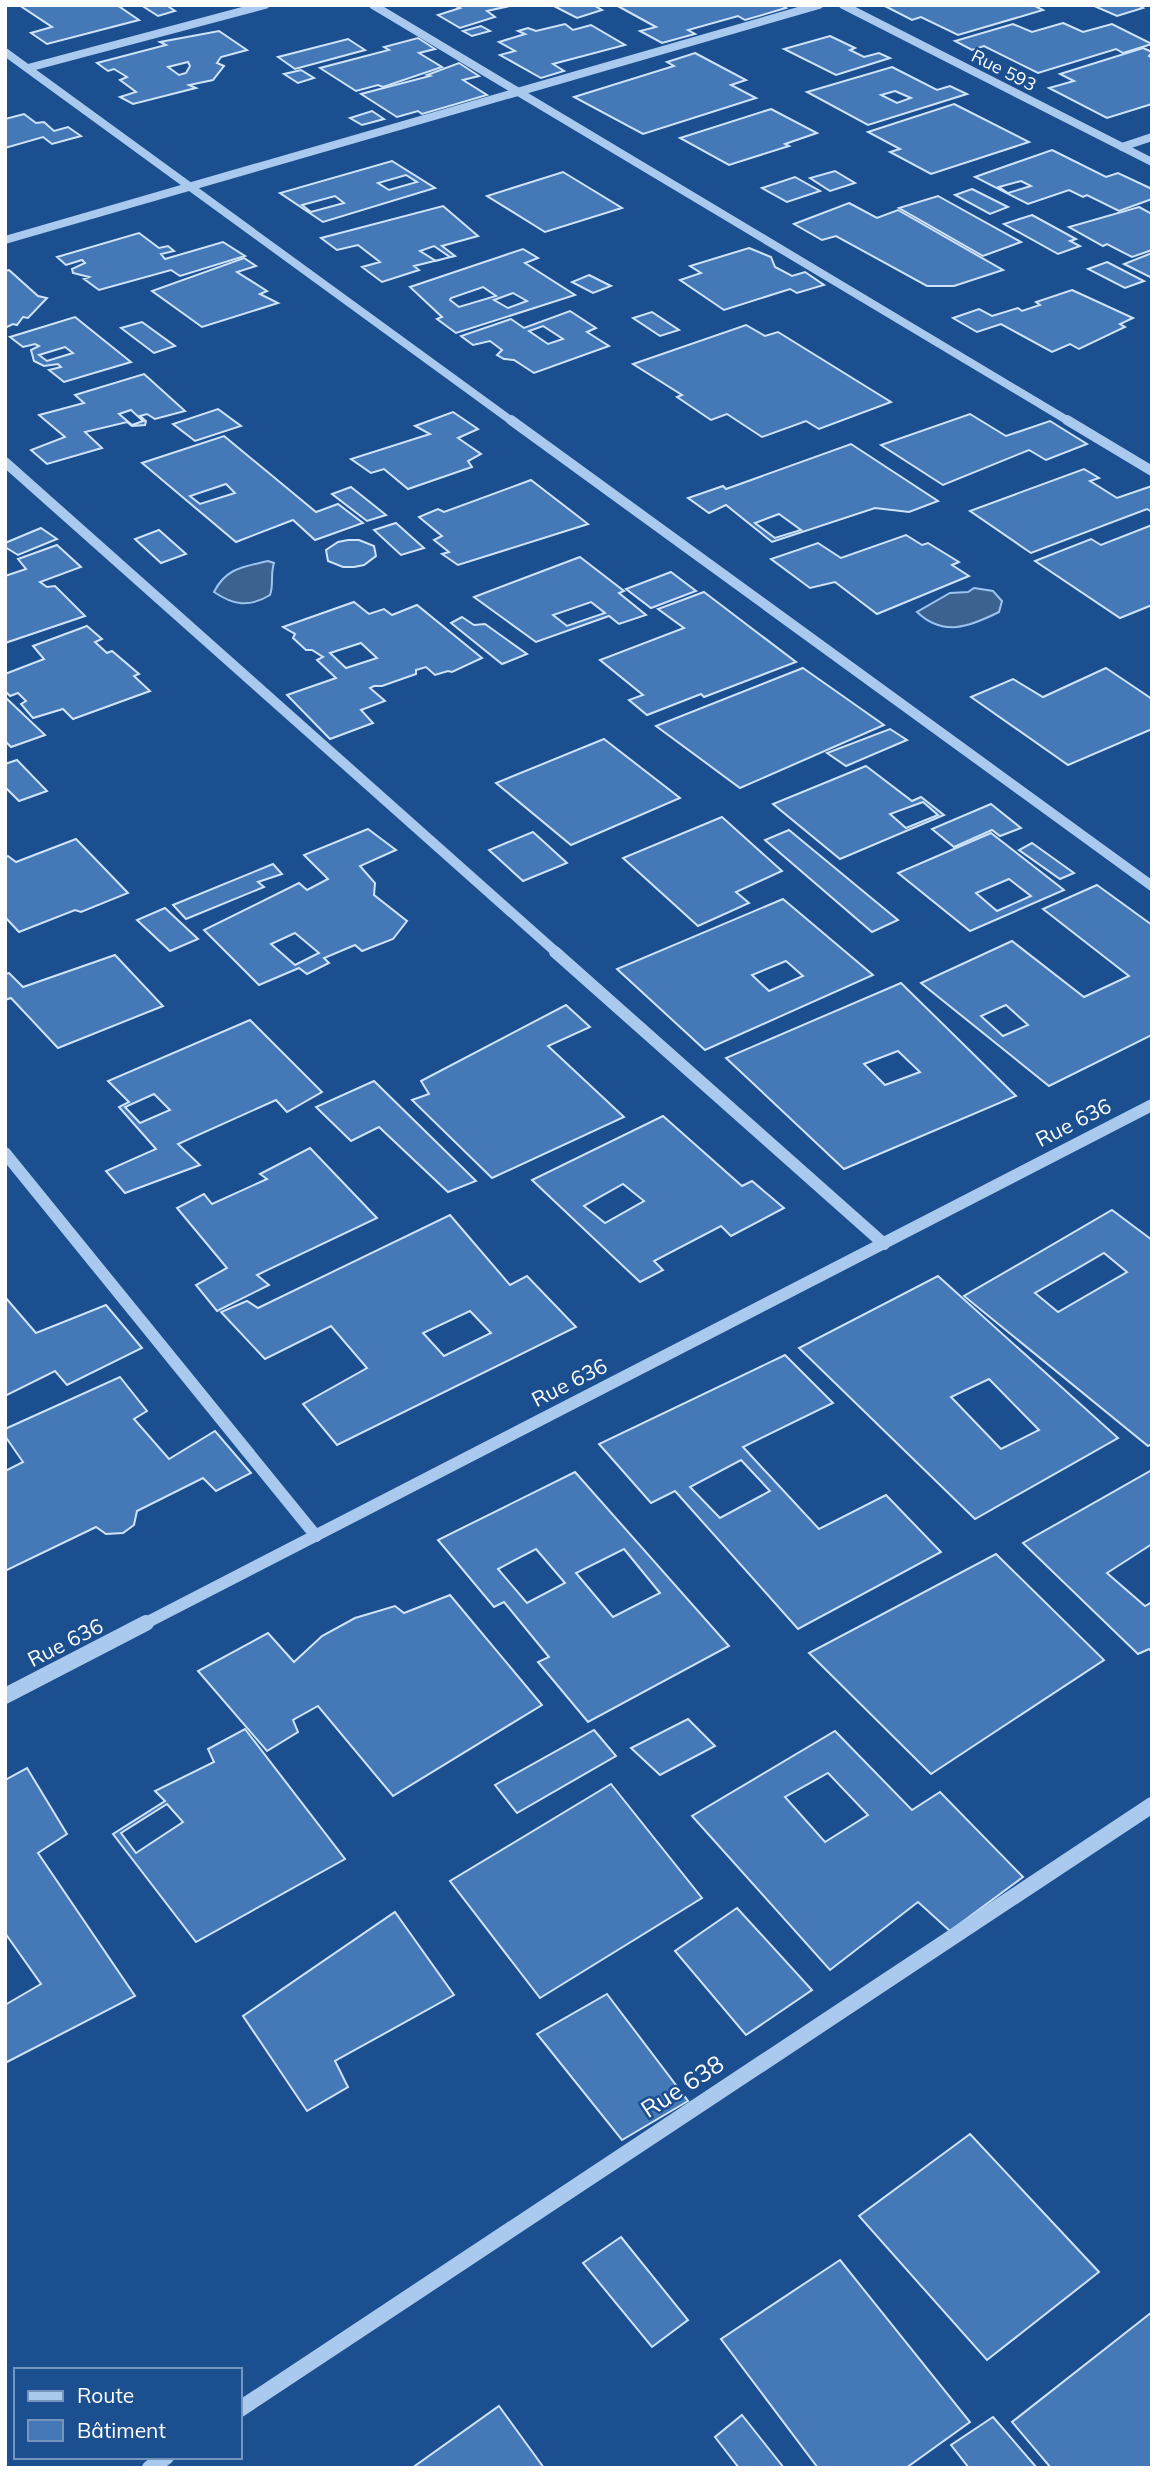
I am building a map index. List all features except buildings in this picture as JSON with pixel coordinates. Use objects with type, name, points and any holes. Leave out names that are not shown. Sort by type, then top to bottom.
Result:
[{"type":"street","points":[[27,68],[265,5]]},
{"type":"street","points":[[373,5],[516,93],[1152,471]]},
{"type":"street","points":[[5,240],[820,5]]},
{"type":"street","name":"Rue 593","points":[[843,5],[1152,162]]},
{"type":"street","points":[[5,52],[1152,886]]},
{"type":"street","points":[[1122,147],[1152,137]]},
{"type":"street","points":[[5,462],[884,1244]]},
{"type":"street","name":"Rue 636","points":[[5,1696],[1152,1105]]},
{"type":"street","points":[[5,1153],[316,1536]]},
{"type":"street","name":"Rue 638","points":[[242,2408],[1152,1805]]},
{"type":"water","points":[[268,561],[274,563],[270,595],[255,602],[241,603],[228,600],[214,592],[230,573]]},
{"type":"water","points":[[974,588],[993,591],[1002,601],[999,612],[967,625],[946,627],[927,620],[917,612],[950,593],[968,592]]}]
